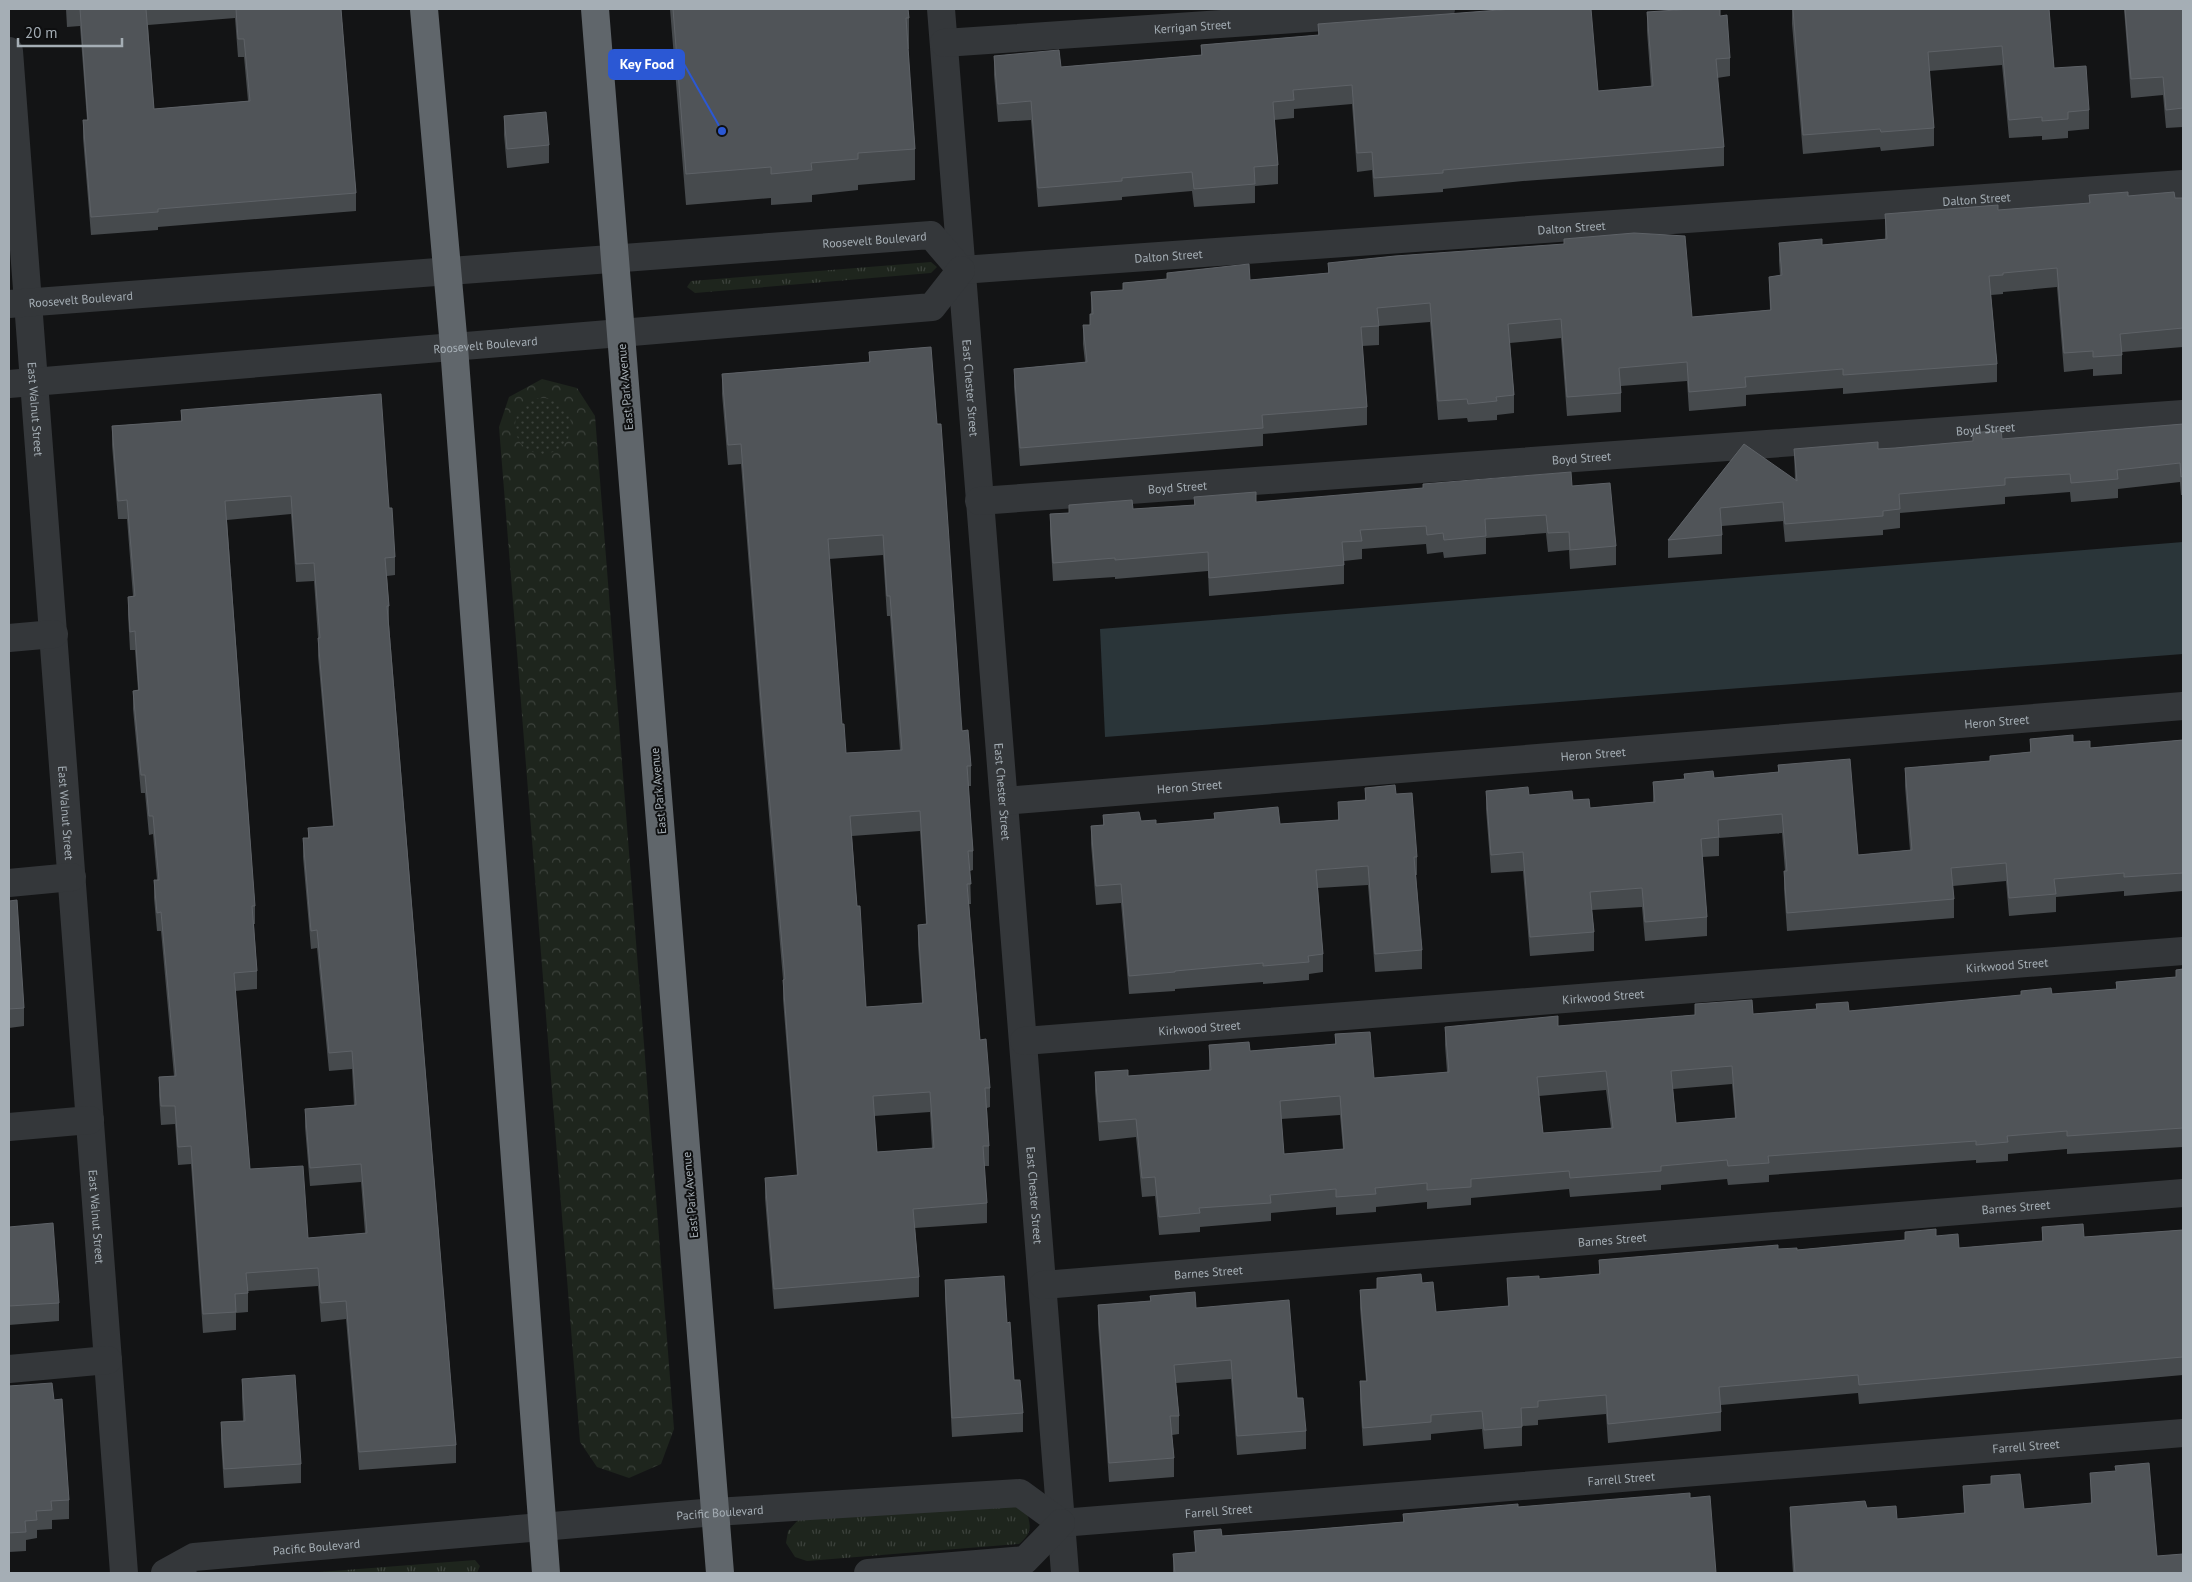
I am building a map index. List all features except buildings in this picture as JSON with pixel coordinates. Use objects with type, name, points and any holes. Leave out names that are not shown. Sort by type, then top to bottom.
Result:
[{"type":"highway","points":[[424,9],[454,347],[546,1573]]},
{"type":"highway","name":"East Park Avenue","points":[[595,9],[720,1573]]},
{"type":"street","name":"East Chester Street","points":[[941,9],[1065,1573]]},
{"type":"street","name":"Kerrigan Street","points":[[944,43],[1441,9]]},
{"type":"street","name":"East Walnut Street","points":[[9,51],[22,383],[54,634],[124,1573]]},
{"type":"street","name":"Dalton Street","points":[[961,270],[2183,184]]},
{"type":"street","name":"Roosevelt Boulevard","points":[[19,304],[931,235],[961,270],[932,307],[22,383]]},
{"type":"street","name":"Boyd Street","points":[[979,501],[2183,414]]},
{"type":"street","points":[[9,638],[54,634]]},
{"type":"street","name":"Heron Street","points":[[1004,801],[2183,706]]},
{"type":"street","points":[[9,883],[72,877]]},
{"type":"street","name":"Kirkwood Street","points":[[1024,1041],[2183,951]]},
{"type":"street","points":[[9,1127],[90,1120]]},
{"type":"street","name":"Barnes Street","points":[[1043,1285],[2183,1193]]},
{"type":"street","points":[[9,1369],[108,1360]]},
{"type":"street","name":"Farrell Street","points":[[1061,1523],[2183,1433]]},
{"type":"street","name":"Pacific Boulevard","points":[[165,1573],[194,1557],[715,1512],[1020,1493],[1061,1523]]},
{"type":"street","points":[[868,1573],[1025,1560],[1061,1523]]},
{"type":"green space","points":[[931,262],[937,267],[931,273],[695,293],[687,287],[691,281]]},
{"type":"green space","points":[[542,379],[577,388],[595,416],[674,1429],[661,1464],[629,1478],[597,1467],[580,1442],[499,427],[509,397]]},
{"type":"green space","points":[[543,398],[554,400],[563,406],[569,415],[571,426],[569,437],[563,446],[554,452],[543,454],[532,452],[523,446],[517,437],[515,426],[517,415],[523,406],[532,400]]},
{"type":"green space","points":[[1013,1504],[1026,1510],[1030,1525],[1027,1536],[1019,1544],[807,1561],[795,1557],[786,1543],[788,1531],[799,1519]]},
{"type":"green space","points":[[475,1560],[480,1566],[477,1573],[307,1573]]},
{"type":"shaded area","points":[[2183,542],[2183,654],[1105,737],[1100,629]]},
{"type":"place","name":"Key Food","points":[[722,131]]}]
